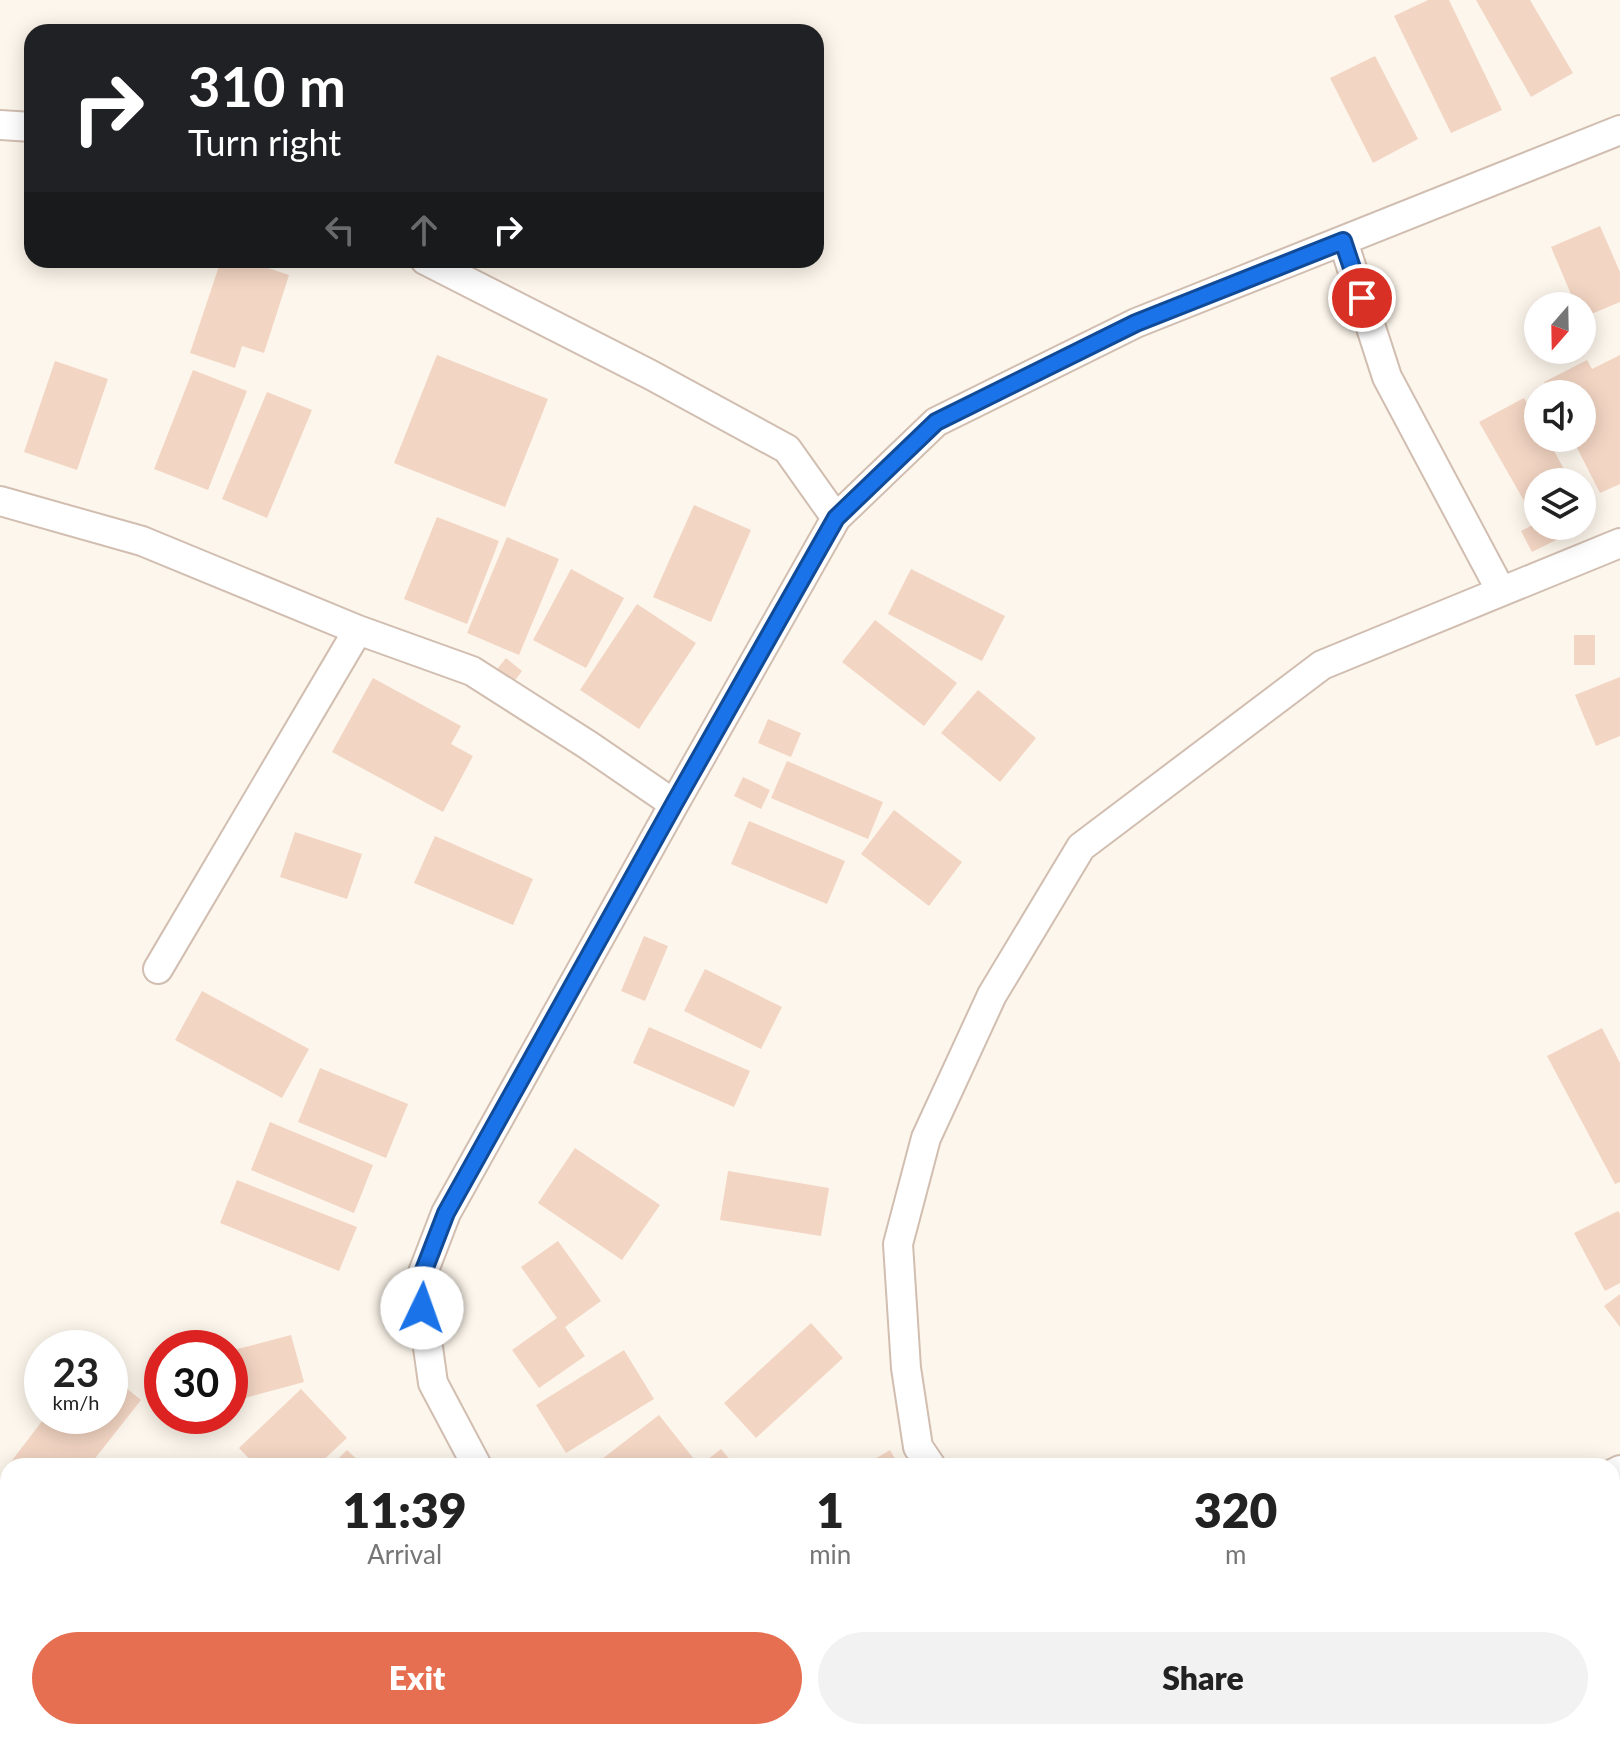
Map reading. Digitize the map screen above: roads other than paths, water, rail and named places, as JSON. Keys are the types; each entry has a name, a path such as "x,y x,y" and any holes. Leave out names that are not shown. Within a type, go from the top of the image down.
{"street":[{"path":"0,125 24,126"},
{"path":"473,1458 433,1383 419,1283 446,1213 836,518 936,422 1136,323 1620,130"},
{"path":"1343,241 1387,377 1501,591"},
{"path":"441,268 651,375 787,449 836,518"},
{"path":"0,501 142,541 358,630 472,671 674,804"},
{"path":"926,1458 918,1447 906,1368 898,1244 926,1138 939,1109 992,995 1081,847 1322,665 1620,543"},
{"path":"158,969 358,630"}]}
